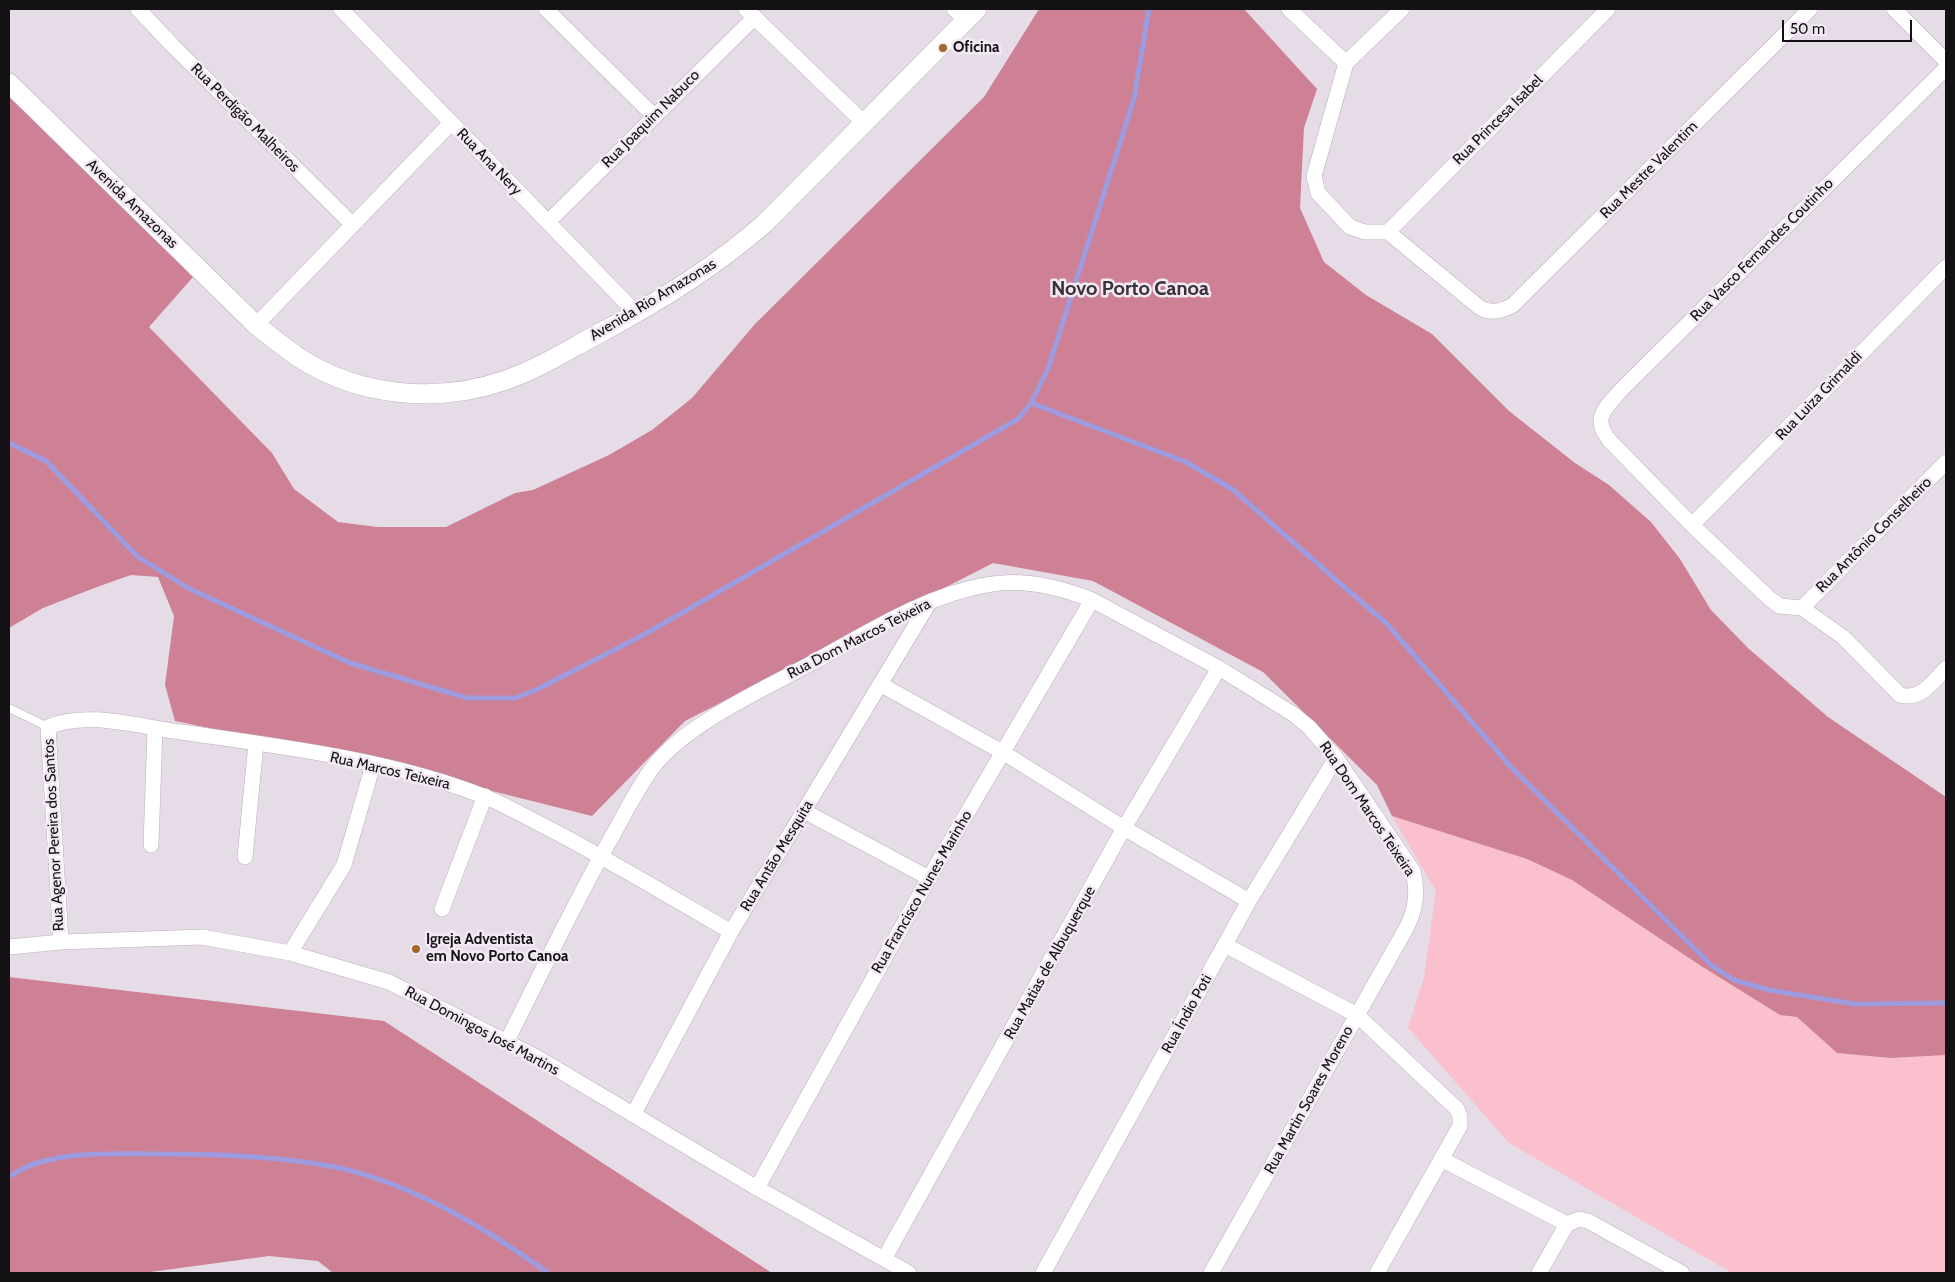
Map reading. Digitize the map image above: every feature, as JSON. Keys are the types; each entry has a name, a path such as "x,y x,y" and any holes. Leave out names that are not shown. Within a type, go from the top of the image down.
{"street":[{"name":"Rua Perdigão Malheiros","path":"138,9 353,225"},
{"name":"Rua Ana Nery","path":"341,9 637,314"},
{"path":"546,9 654,116"},
{"path":"1289,9 1346,63"},
{"path":"1388,232 1365,232 1350,227 1318,193 1314,185 1316,166 1346,63 1402,9"},
{"name":"Rua Princesa Isabel","path":"1388,232 1608,9"},
{"name":"Rua Mestre Valentim","path":"1388,232 1484,310 1498,312 1513,305 1810,9"},
{"path":"1894,9 1946,61"},
{"path":"751,13 863,122"},
{"name":"Rua Joaquim Nabuco","path":"548,222 654,116 751,13"},
{"name":"Avenida Rio Amazonas","path":"256,325 299,358 329,374 386,391 414,394 444,393 474,389 507,380 542,364 637,314 736,248 764,223 863,122 965,13"},
{"name":"Rua Vasco Fernandes Coutinho","path":"1692,526 1602,431 1600,418 1603,411 1621,390 1946,68"},
{"name":"Avenida Amazonas","path":"9,82 256,325"},
{"path":"256,325 451,123"},
{"name":"Rua Luiza Grimaldi","path":"1692,526 1946,267"},
{"name":"Rua Antônio Conselheiro","path":"1802,608 1946,462"},
{"path":"1692,526 1776,605 1802,608 1842,637 1895,691 1906,697 1918,694 1946,668"},
{"name":"Rua Dom Marcos Teixeira","path":"507,1041 601,856 652,768 666,752 696,728 760,691 930,602 987,585 1015,583 1047,586 1092,600 1219,668 1293,714 1309,727 1336,758 1412,871 1417,900 1407,927"},
{"name":"Rua Francisco Nunes Marinho","path":"757,1188 929,878 1092,600"},
{"name":"Rua Antão Mesquita","path":"634,1115 731,932 930,602"},
{"name":"Rua Matias de Albuquerque","path":"884,1259 1124,828 1219,668"},
{"path":"880,684 1004,753 1124,828 1249,901"},
{"name":"Rua Marcos Teixeira","path":"48,727 88,719 256,743 427,777 485,796 601,856 731,932"},
{"name":"Rua Agenor Pereira dos Santos","path":"48,727 61,942"},
{"path":"151,845 155,729"},
{"path":"245,857 256,743"},
{"name":"Rua Índio Poti","path":"1043,1273 1249,901 1336,758"},
{"path":"290,954 344,865 373,765"},
{"path":"442,909 485,796"},
{"path":"804,811 929,878"},
{"name":"Rua Martin Soares Moreno","path":"1211,1273 1407,927"},
{"name":"Rua Domingos José Martins","path":"9,947 61,942 202,937 290,954 388,982 507,1041 757,1188 909,1273"},
{"path":"1225,944 1357,1016 1451,1100 1460,1116 1460,1126 1377,1273"},
{"path":"1441,1159 1567,1224"},
{"path":"1539,1273 1567,1224 1579,1219 1588,1221 1682,1273"}],"lane":[{"path":"9,708 48,727"}],"shaded area":[{"path":"1039,9 1244,9 1317,89 1304,128 1300,208 1324,262 1366,295 1432,334 1509,411 1575,463 1609,485 1651,522 1680,559 1711,610 1748,648 1828,717 1946,797 1946,1055 1890,1058 1837,1053 1797,1017 1780,1015 1701,966 1572,880 1527,859 1392,816 1377,785 1263,672 1093,581 993,563 685,721 592,816 376,762 175,721 165,685 174,616 158,577 131,575 43,608 9,628 9,90 193,277 149,327 272,453 294,489 338,522 377,527 446,527 515,493 533,490 609,455 652,430 692,398 755,324 984,97"},
{"path":"1392,816 1527,859 1572,880 1701,966 1780,1015 1797,1017 1837,1053 1890,1058 1946,1055 1946,1273 1732,1273 1509,1143 1408,1028 1424,977 1436,891"},
{"path":"9,977 384,1021 772,1273 333,1273 318,1261 269,1256 143,1273 9,1273"}],"waterway":[{"path":"9,443 46,461 138,557 188,588 350,663 467,698 515,698 536,690 647,633 1018,419 1031,403 1048,369 1134,99 1149,9"},
{"path":"1031,403 1186,462 1232,489 1388,625 1510,766 1711,965 1734,980 1769,990 1855,1004 1946,1003"},
{"path":"9,1176 33,1164 52,1159 98,1154 227,1155 314,1163 364,1174 420,1196 474,1224 548,1273"}],"place":[{"name":"Oficina","path":"943,48"},
{"name":"Igreja Adventista em Novo Porto Canoa","path":"416,949"}],"district":[{"name":"Novo Porto Canoa","path":"1130,289"}]}
